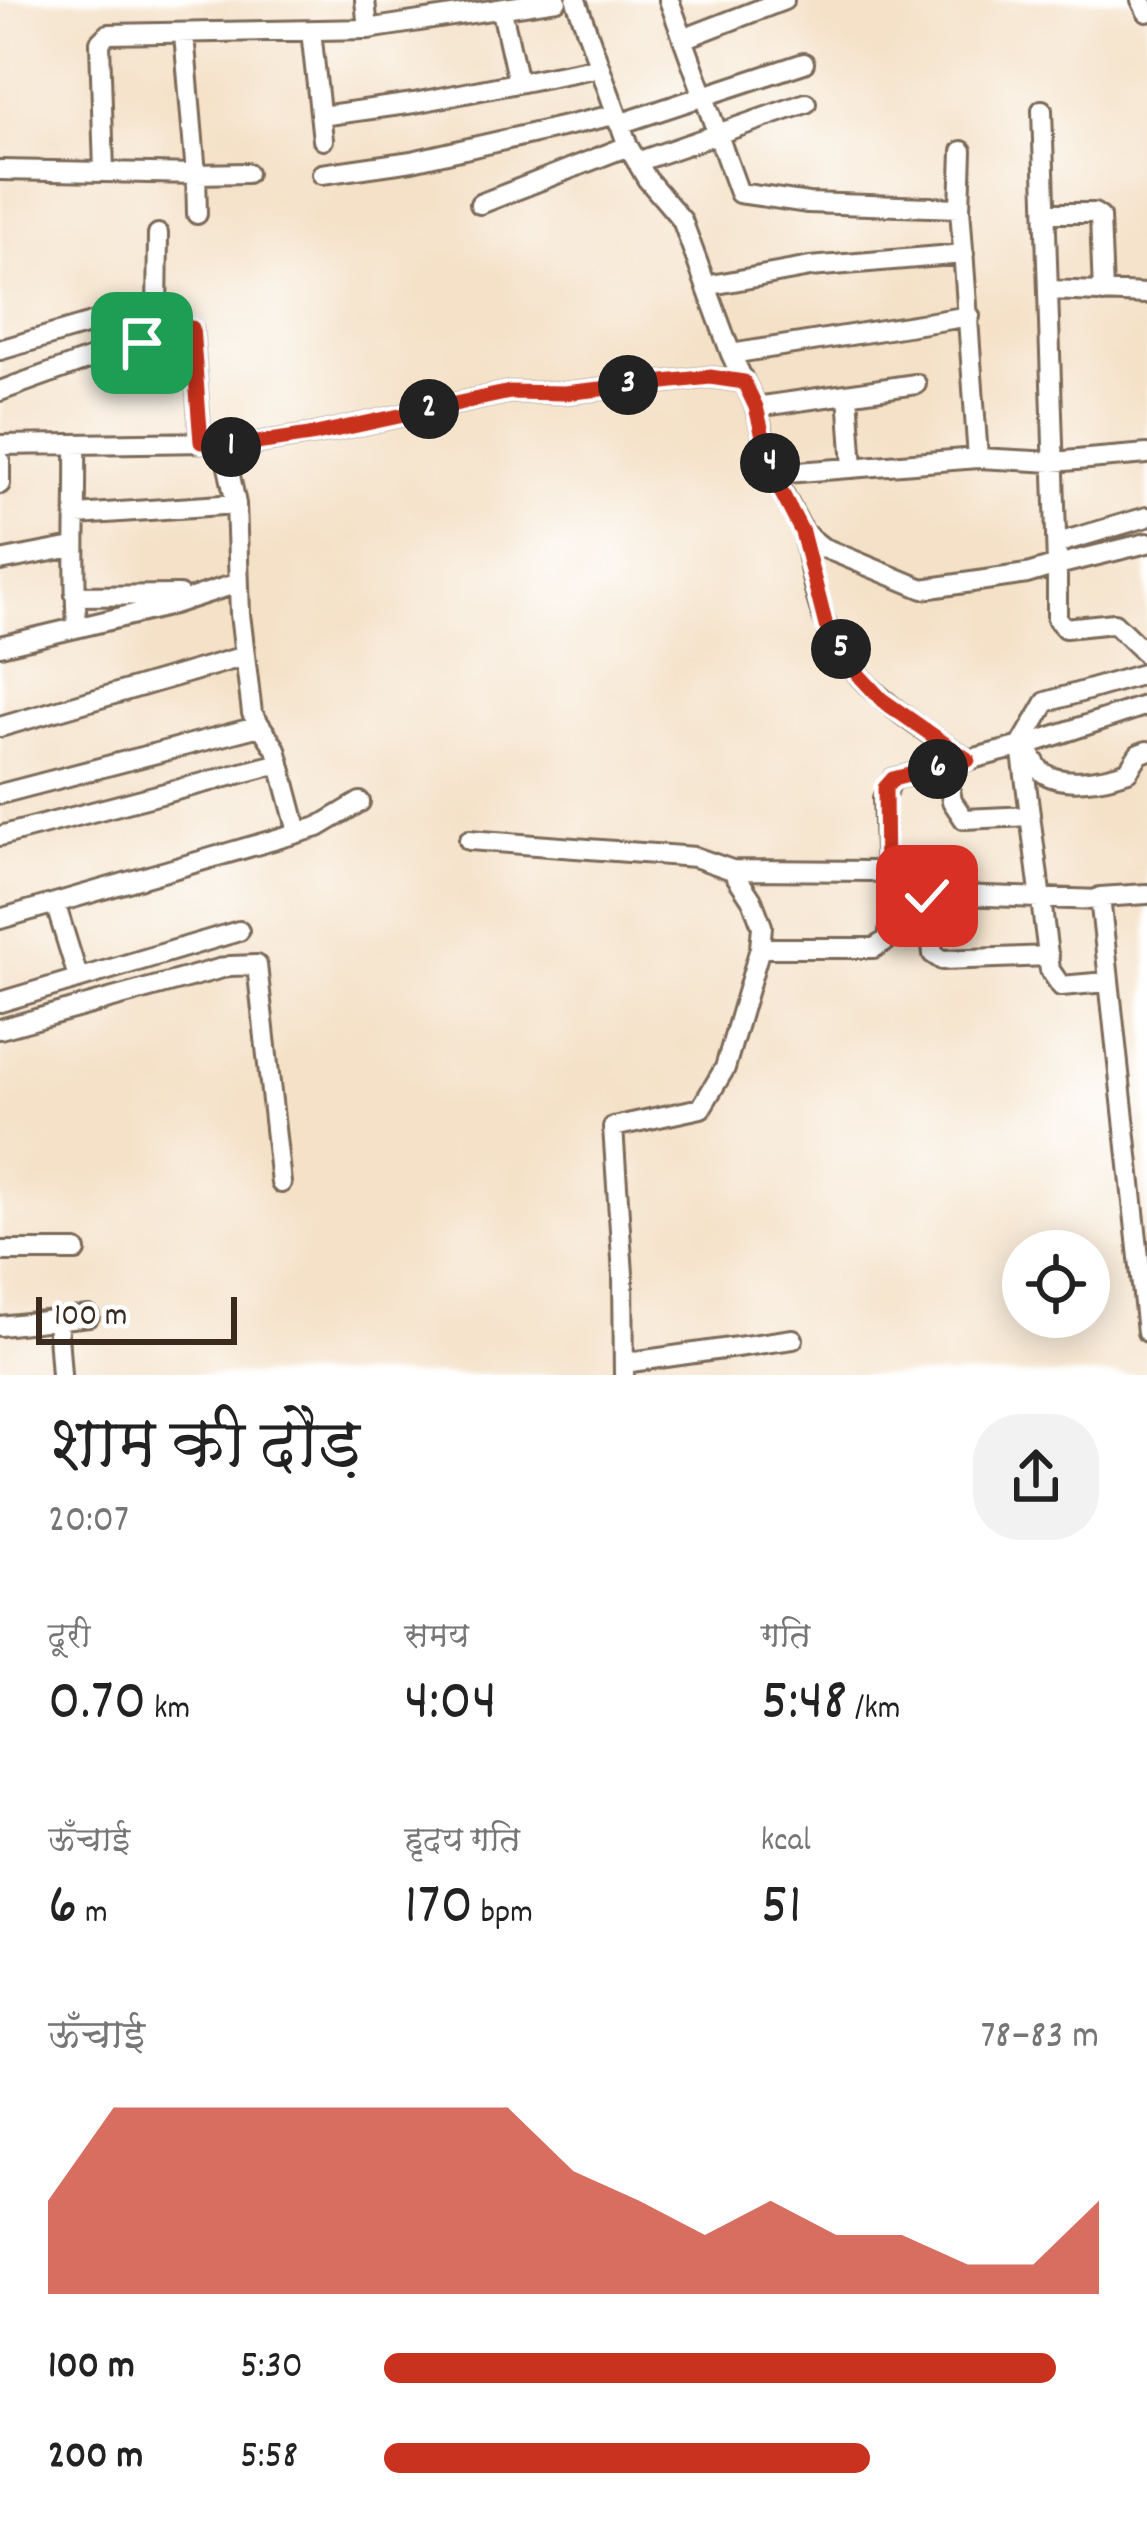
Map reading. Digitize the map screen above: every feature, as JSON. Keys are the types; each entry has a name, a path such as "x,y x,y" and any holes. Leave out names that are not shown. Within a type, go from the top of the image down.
{"street":[{"path":"365,0 368,28"},
{"path":"104,172 102,36 368,28 557,0"},
{"path":"576,0 632,154 682,220 731,354 756,407 772,474 802,532 826,626 854,670 882,700 968,760"},
{"path":"669,0 716,136 744,196 960,208"},
{"path":"682,39 784,0"},
{"path":"1141,0 1147,12"},
{"path":"502,11 518,82"},
{"path":"311,31 323,140"},
{"path":"184,34 197,214"},
{"path":"322,174 616,120 705,99 804,63"},
{"path":"321,116 414,104 599,67"},
{"path":"480,204 632,154 716,136 806,103"},
{"path":"1042,110 1058,625 1114,622 1147,655"},
{"path":"962,151 960,208 978,458"},
{"path":"0,170 247,173"},
{"path":"1046,213 1100,217 1103,293"},
{"path":"2,383 142,343 154,329 158,234"},
{"path":"706,286 810,267 964,254"},
{"path":"1051,290 1147,294"},
{"path":"731,354 970,316"},
{"path":"0,350 102,320"},
{"path":"154,329 192,328 201,442"},
{"path":"224,448 316,434 510,392 564,393 710,377 744,382"},
{"path":"756,407 916,384"},
{"path":"848,394 853,469"},
{"path":"0,445 201,442 224,448 236,504 238,583 252,713 280,763 298,832"},
{"path":"76,444 77,627"},
{"path":"772,474 978,458 1053,462 1147,454"},
{"path":"0,460 0,484"},
{"path":"77,515 236,504"},
{"path":"1058,543 1147,517"},
{"path":"802,532 822,547 923,589 1027,574 1147,543"},
{"path":"0,561 73,547"},
{"path":"0,646 238,583"},
{"path":"75,596 201,595"},
{"path":"0,727 245,656"},
{"path":"1107,982 1061,986 1050,970 1023,745 1046,702 1147,673"},
{"path":"886,876 885,788 893,779 1023,745 1147,705"},
{"path":"0,794 260,726"},
{"path":"1023,745 1041,771 1060,779 1128,771 1138,754 1147,751"},
{"path":"0,836 280,763"},
{"path":"946,767 952,801 964,819 1028,816"},
{"path":"0,919 318,826 360,802"},
{"path":"470,840 676,855 732,871 872,871 886,876 899,893 927,896 1100,900 1147,894"},
{"path":"732,871 761,926 760,948 724,1068 701,1108 613,1127 624,1369 793,1339"},
{"path":"760,948 874,948 887,940 899,893"},
{"path":"927,896 930,944 942,960 1049,956"},
{"path":"1100,900 1147,1332"},
{"path":"56,903 78,977"},
{"path":"0,1002 239,931"},
{"path":"0,1029 230,966 257,965 281,1183"},
{"path":"0,1251 76,1251"},
{"path":"0,1326 89,1316"},
{"path":"57,1321 61,1375"}],"route":[{"path":"142,343 154,329 192,328 201,442 224,448 316,434 510,392 564,393 710,377 744,382 756,407 772,474 802,532 826,626 854,670 882,700 968,760 893,779 885,788 886,876 899,893 927,896"}]}
